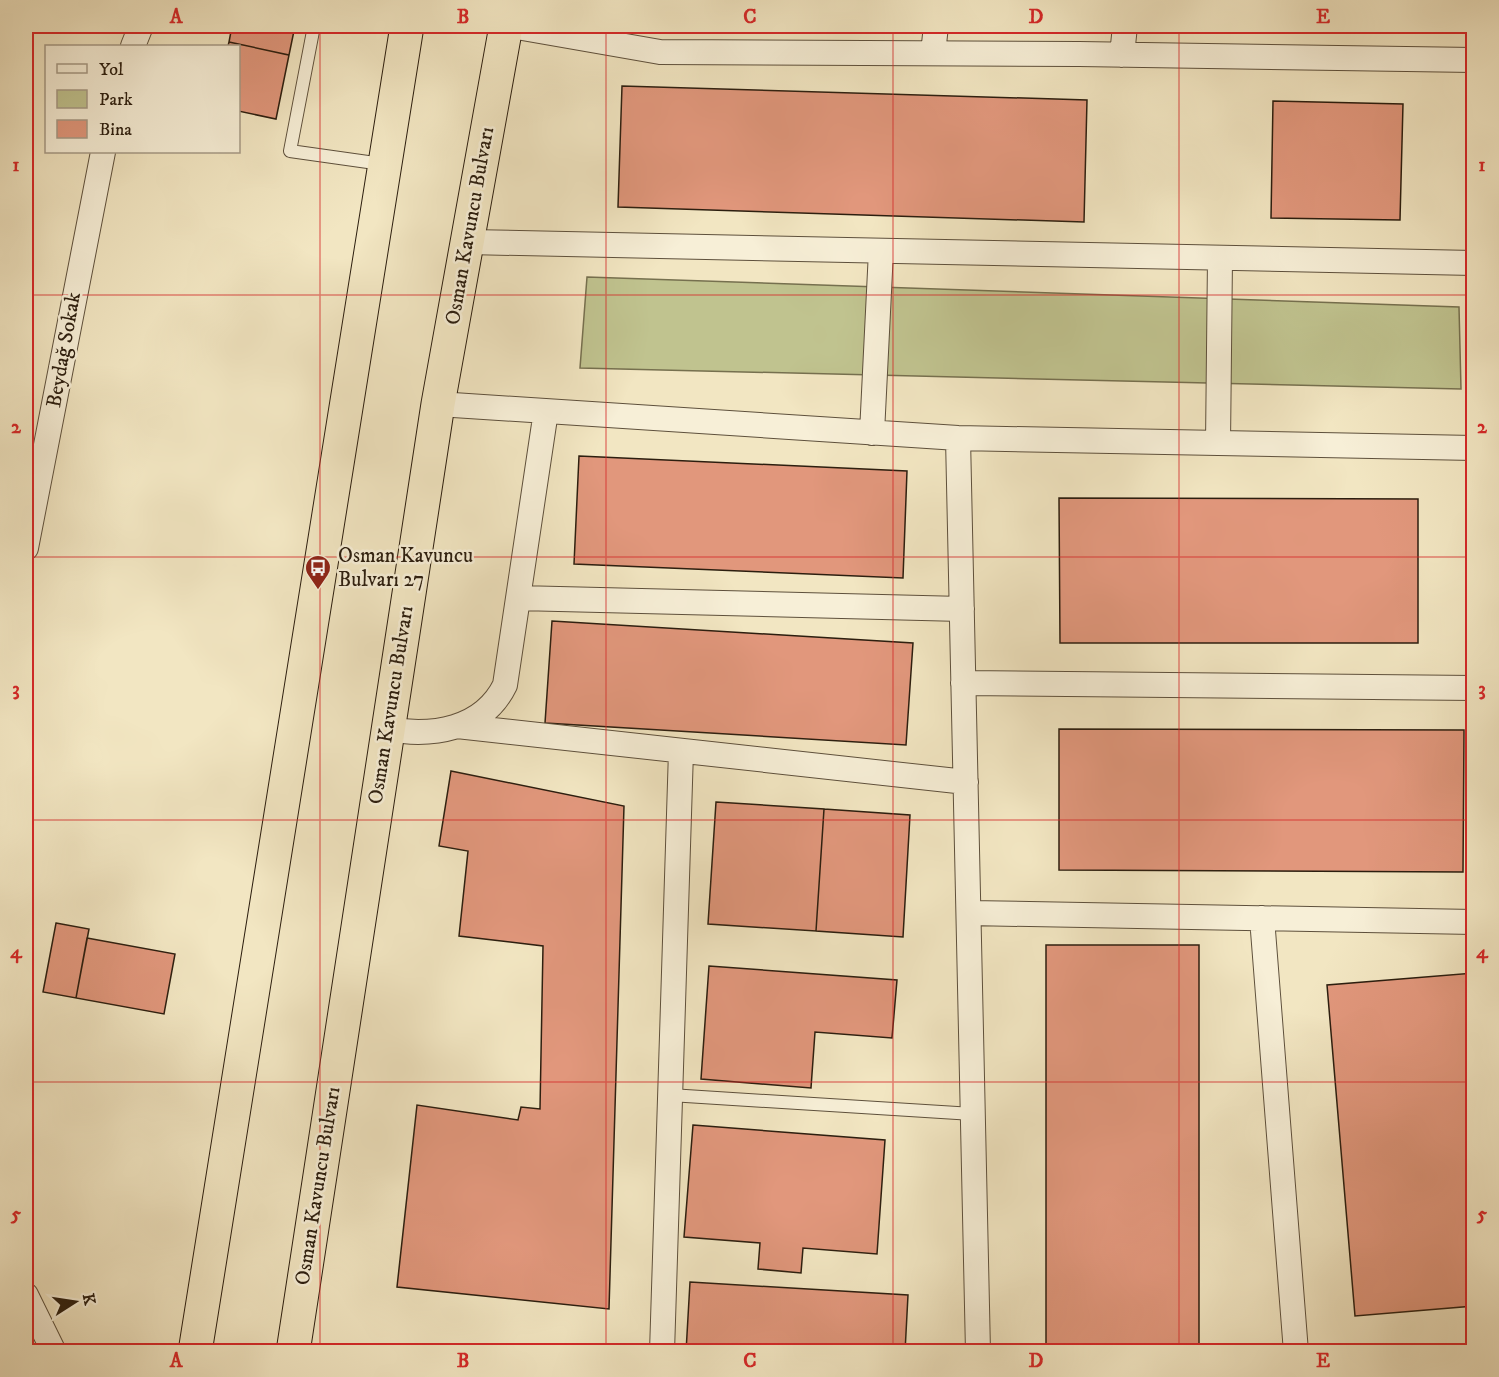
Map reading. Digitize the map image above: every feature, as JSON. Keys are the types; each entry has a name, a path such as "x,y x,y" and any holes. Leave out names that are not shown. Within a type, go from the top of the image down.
{"highway":[{"path":"195,1352 407,26"},
{"name":"Osman Kavuncu Bulvarı","path":"293,1352 438,404 506,26"}],"street":[{"path":"133,45 141,26"},
{"path":"511,26 660,52 1473,60"},
{"path":"933,53 936,26"},
{"path":"1122,55 1125,26"},
{"name":"Beydağ Sokak","path":"26,548 103,153"},
{"path":"468,242 1473,263"},
{"path":"872,433 880,251"},
{"path":"1218,443 1220,258"},
{"path":"438,404 958,438 1473,448"},
{"path":"387,729 423,733 457,726 488,711 506,685 546,411"},
{"path":"958,438 978,1352"},
{"path":"518,598 962,609"},
{"path":"963,683 1473,688"},
{"path":"457,726 966,782"},
{"path":"662,1352 681,751"},
{"path":"969,913 1473,922"},
{"path":"1262,918 1296,1352"},
{"path":"26,1295 54,1352"}],"lane":[{"path":"314,26 290,151 385,165"},
{"path":"670,1095 973,1114"}],"green space":[{"path":"587,277 1459,307 1461,389 580,368"}],"building":[{"path":"232,26 295,26 289,55 229,42"},
{"path":"229,42 289,55 276,119 240,111 240,45 228,45"},
{"path":"622,86 1087,100 1084,222 618,207"},
{"path":"1273,101 1403,104 1400,220 1271,218"},
{"path":"579,456 907,471 903,578 574,564"},
{"path":"1059,498 1418,499 1418,643 1060,643"},
{"path":"552,621 913,643 906,745 545,723"},
{"path":"1059,729 1464,730 1463,872 1059,870"},
{"path":"451,771 624,806 609,1309 397,1287 417,1105 518,1120 521,1107 540,1109 543,946 459,936 468,851 439,846"},
{"path":"716,802 824,809 816,931 708,924"},
{"path":"824,809 910,815 903,937 816,931"},
{"path":"56,923 89,929 76,998 43,992"},
{"path":"87,938 175,954 164,1014 76,998"},
{"path":"1046,945 1199,945 1199,1345 1046,1345"},
{"path":"709,966 897,980 892,1038 815,1032 811,1088 701,1079"},
{"path":"1474,973 1474,1306 1355,1316 1327,985"},
{"path":"693,1125 885,1140 877,1254 803,1248 801,1273 758,1269 760,1243 684,1237"},
{"path":"690,1282 908,1295 905,1352 686,1352"}],"place":[{"name":"Osman Kavuncu Bulvarı 27","path":"318,591"}]}
